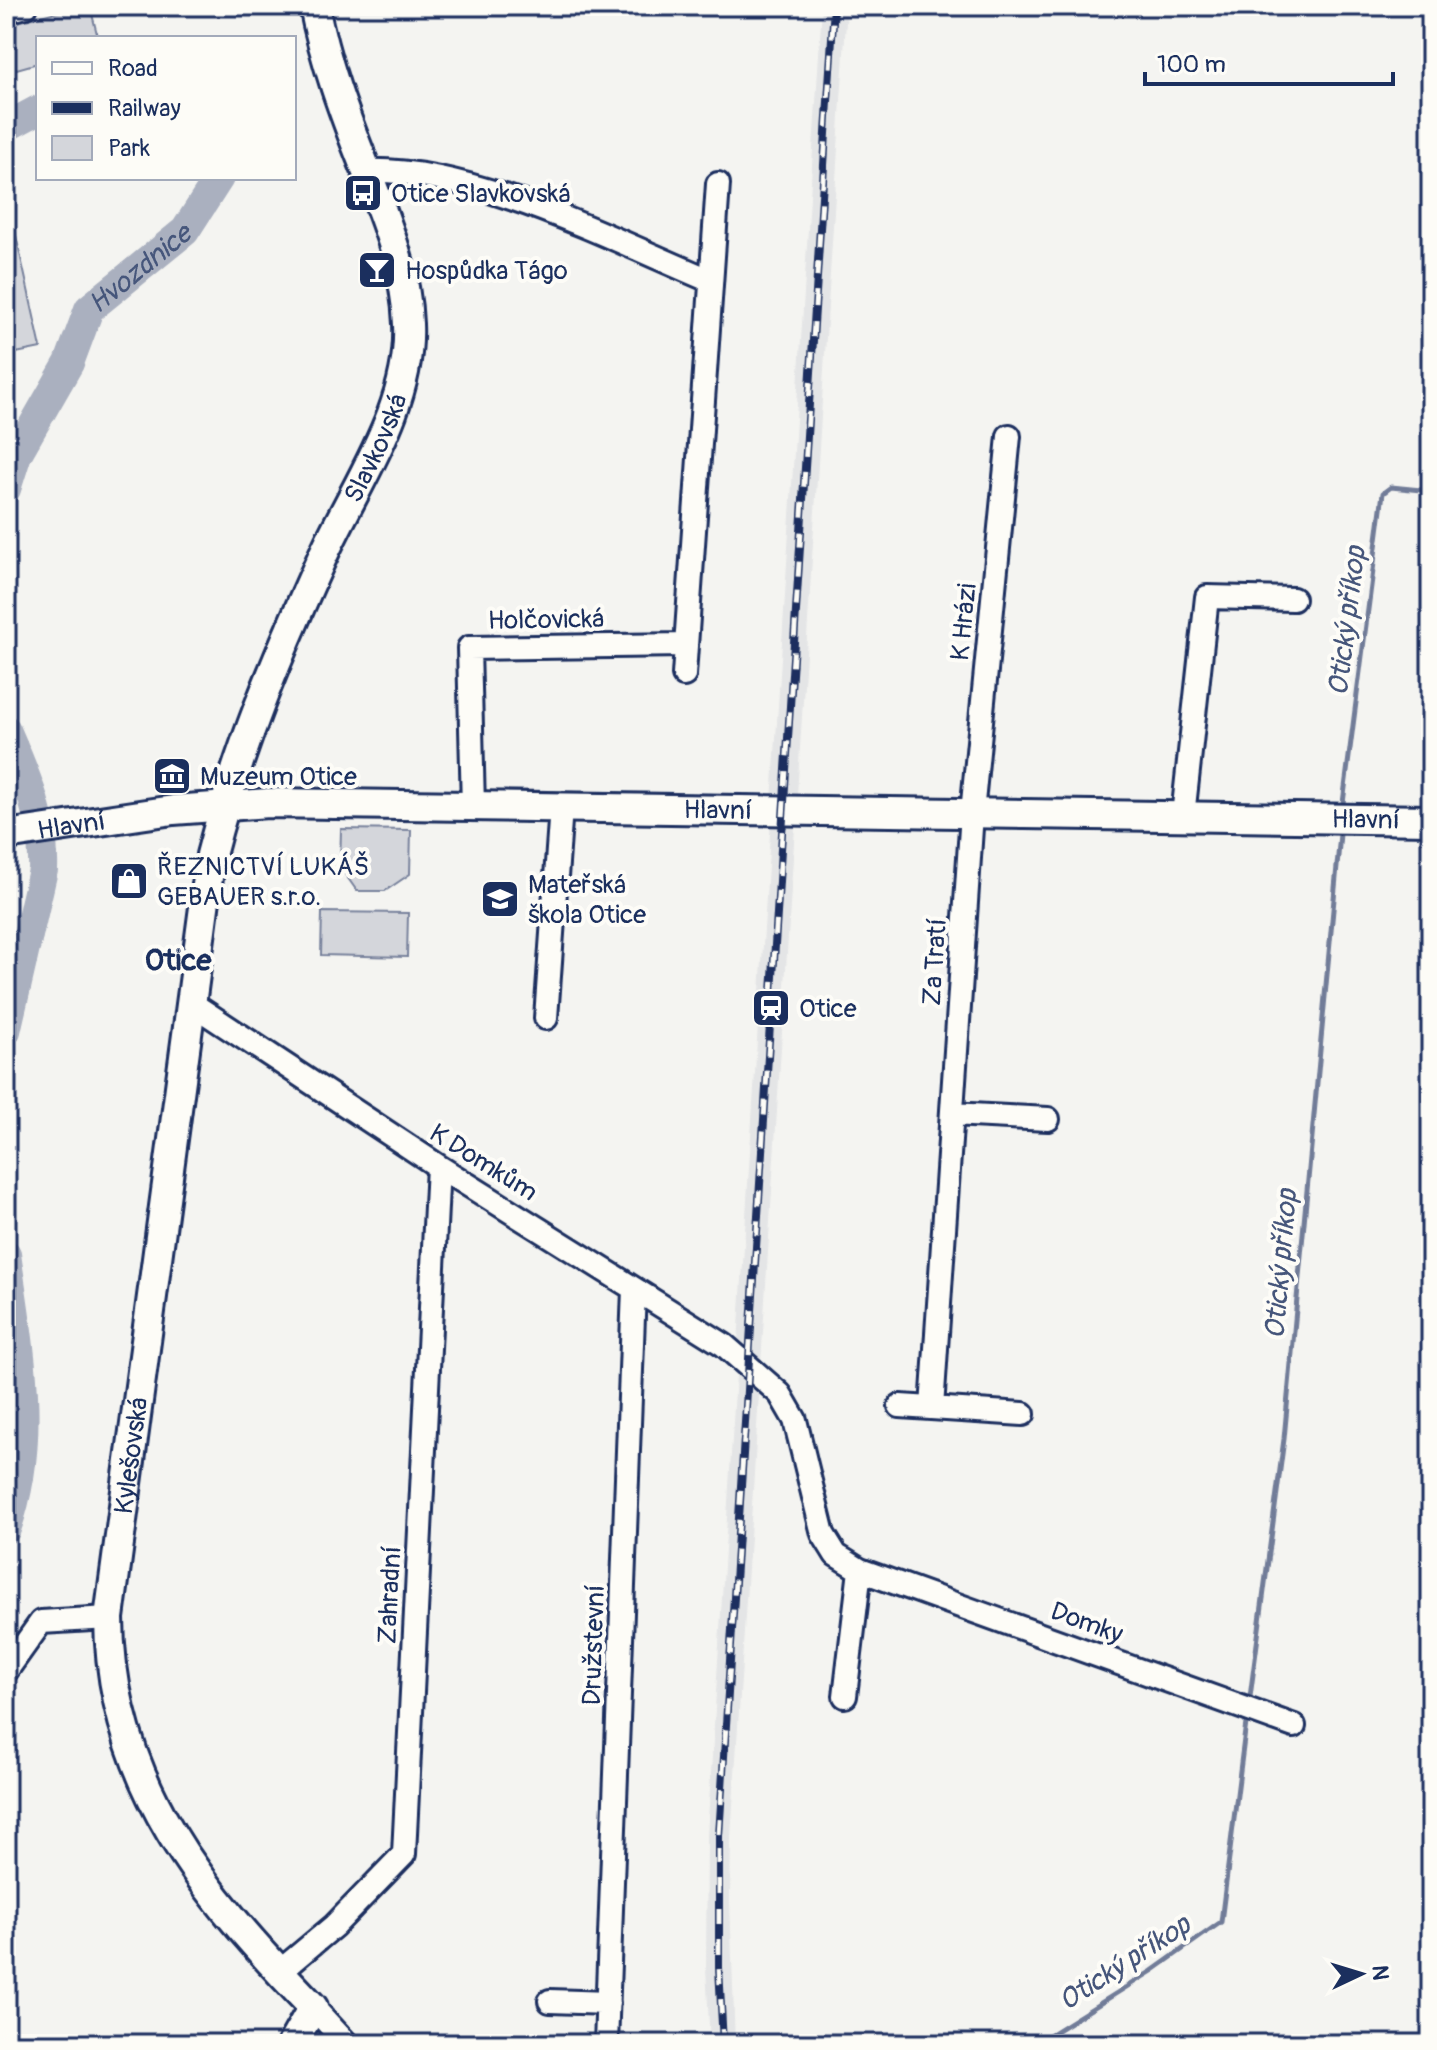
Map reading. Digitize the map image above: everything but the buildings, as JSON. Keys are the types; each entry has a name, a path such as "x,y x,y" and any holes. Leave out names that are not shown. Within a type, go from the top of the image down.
{"main road":[{"name":"Slavkovská","path":"224,804 268,681 322,557 389,419 402,382 409,325 404,277 331,78 314,6"},
{"name":"Hlavní","path":"6,835 224,804 325,802 473,807 1431,820"},
{"name":"Kylešovská","path":"224,804 211,855 109,1618 110,1664 116,1701 138,1772 154,1808 195,1871 279,1972 313,2007"},
{"path":"292,2044 313,2007"}],"street":[{"path":"6,11 26,6"},
{"path":"366,171 433,174 556,216 709,280"},
{"path":"684,675 718,184"},
{"name":"K Hrázi","path":"972,813 1009,436"},
{"path":"1183,816 1207,597 1293,599"},
{"name":"Holčovická","path":"473,807 469,648 686,645"},
{"path":"546,1018 561,807"},
{"name":"Za Tratí","path":"932,1408 972,813"},
{"name":"K Domkům","path":"191,1003 438,1166 724,1345 748,1367"},
{"path":"952,1114 1048,1119"},
{"name":"Zahradní","path":"279,1972 334,1926 404,1854 438,1166"},
{"name":"Družstevní","path":"606,2044 634,1289"},
{"name":"Domky","path":"748,1367 780,1394 795,1420 823,1534 836,1555 860,1570 1294,1726"},
{"path":"900,1406 1023,1414"},
{"path":"845,1696 860,1570"},
{"path":"6,1671 41,1622 109,1618"},
{"path":"550,2001 608,2003"},
{"path":"313,2007 347,2044"}],"shaded area":[{"path":"822,6 847,6 731,1837 735,2044 710,2044 706,1967 707,1836"}],"green space":[{"path":"79,6 90,6 98,36 36,36 36,64 6,72 6,25"},
{"path":"11,213 41,348 6,355 6,214"},
{"path":"341,829 411,830 410,874 385,891 357,891 340,867"},
{"path":"322,912 408,913 407,957 321,955"}],"waterway":[{"name":"Hvozdnice","path":"6,127 36,111"},
{"name":"Hvozdnice","path":"6,489 17,454 69,363 89,309 185,231 218,180"},
{"name":"Otický příkop","path":"1343,803 1383,493 1391,487 1431,491"},
{"name":"Hvozdnice","path":"6,730 27,781 43,851 43,870 6,1031"},
{"name":"Otický příkop","path":"1250,1697 1284,1439 1340,834"},
{"name":"Hvozdnice","path":"6,1254 23,1392 21,1461 16,1495 6,1529"},
{"name":"Otický příkop","path":"1035,2044 1152,1971 1221,1922 1247,1715"}],"railway":[{"path":"723,2044 719,1967 719,1836 834,6"}],"place":[{"name":"Otice Slavkovská","path":"363,193"},
{"name":"Hospůdka Tágo","path":"377,270"},
{"name":"Muzeum Otice","path":"172,776"},
{"name":"ŘEZNICTVÍ LUKÁŠ GEBAUER s.r.o.","path":"129,881"},
{"name":"Mateřská škola Otice","path":"500,899"},
{"name":"Otice","path":"771,1008"}],"district":[{"name":"Otice","path":"178,960"}]}
